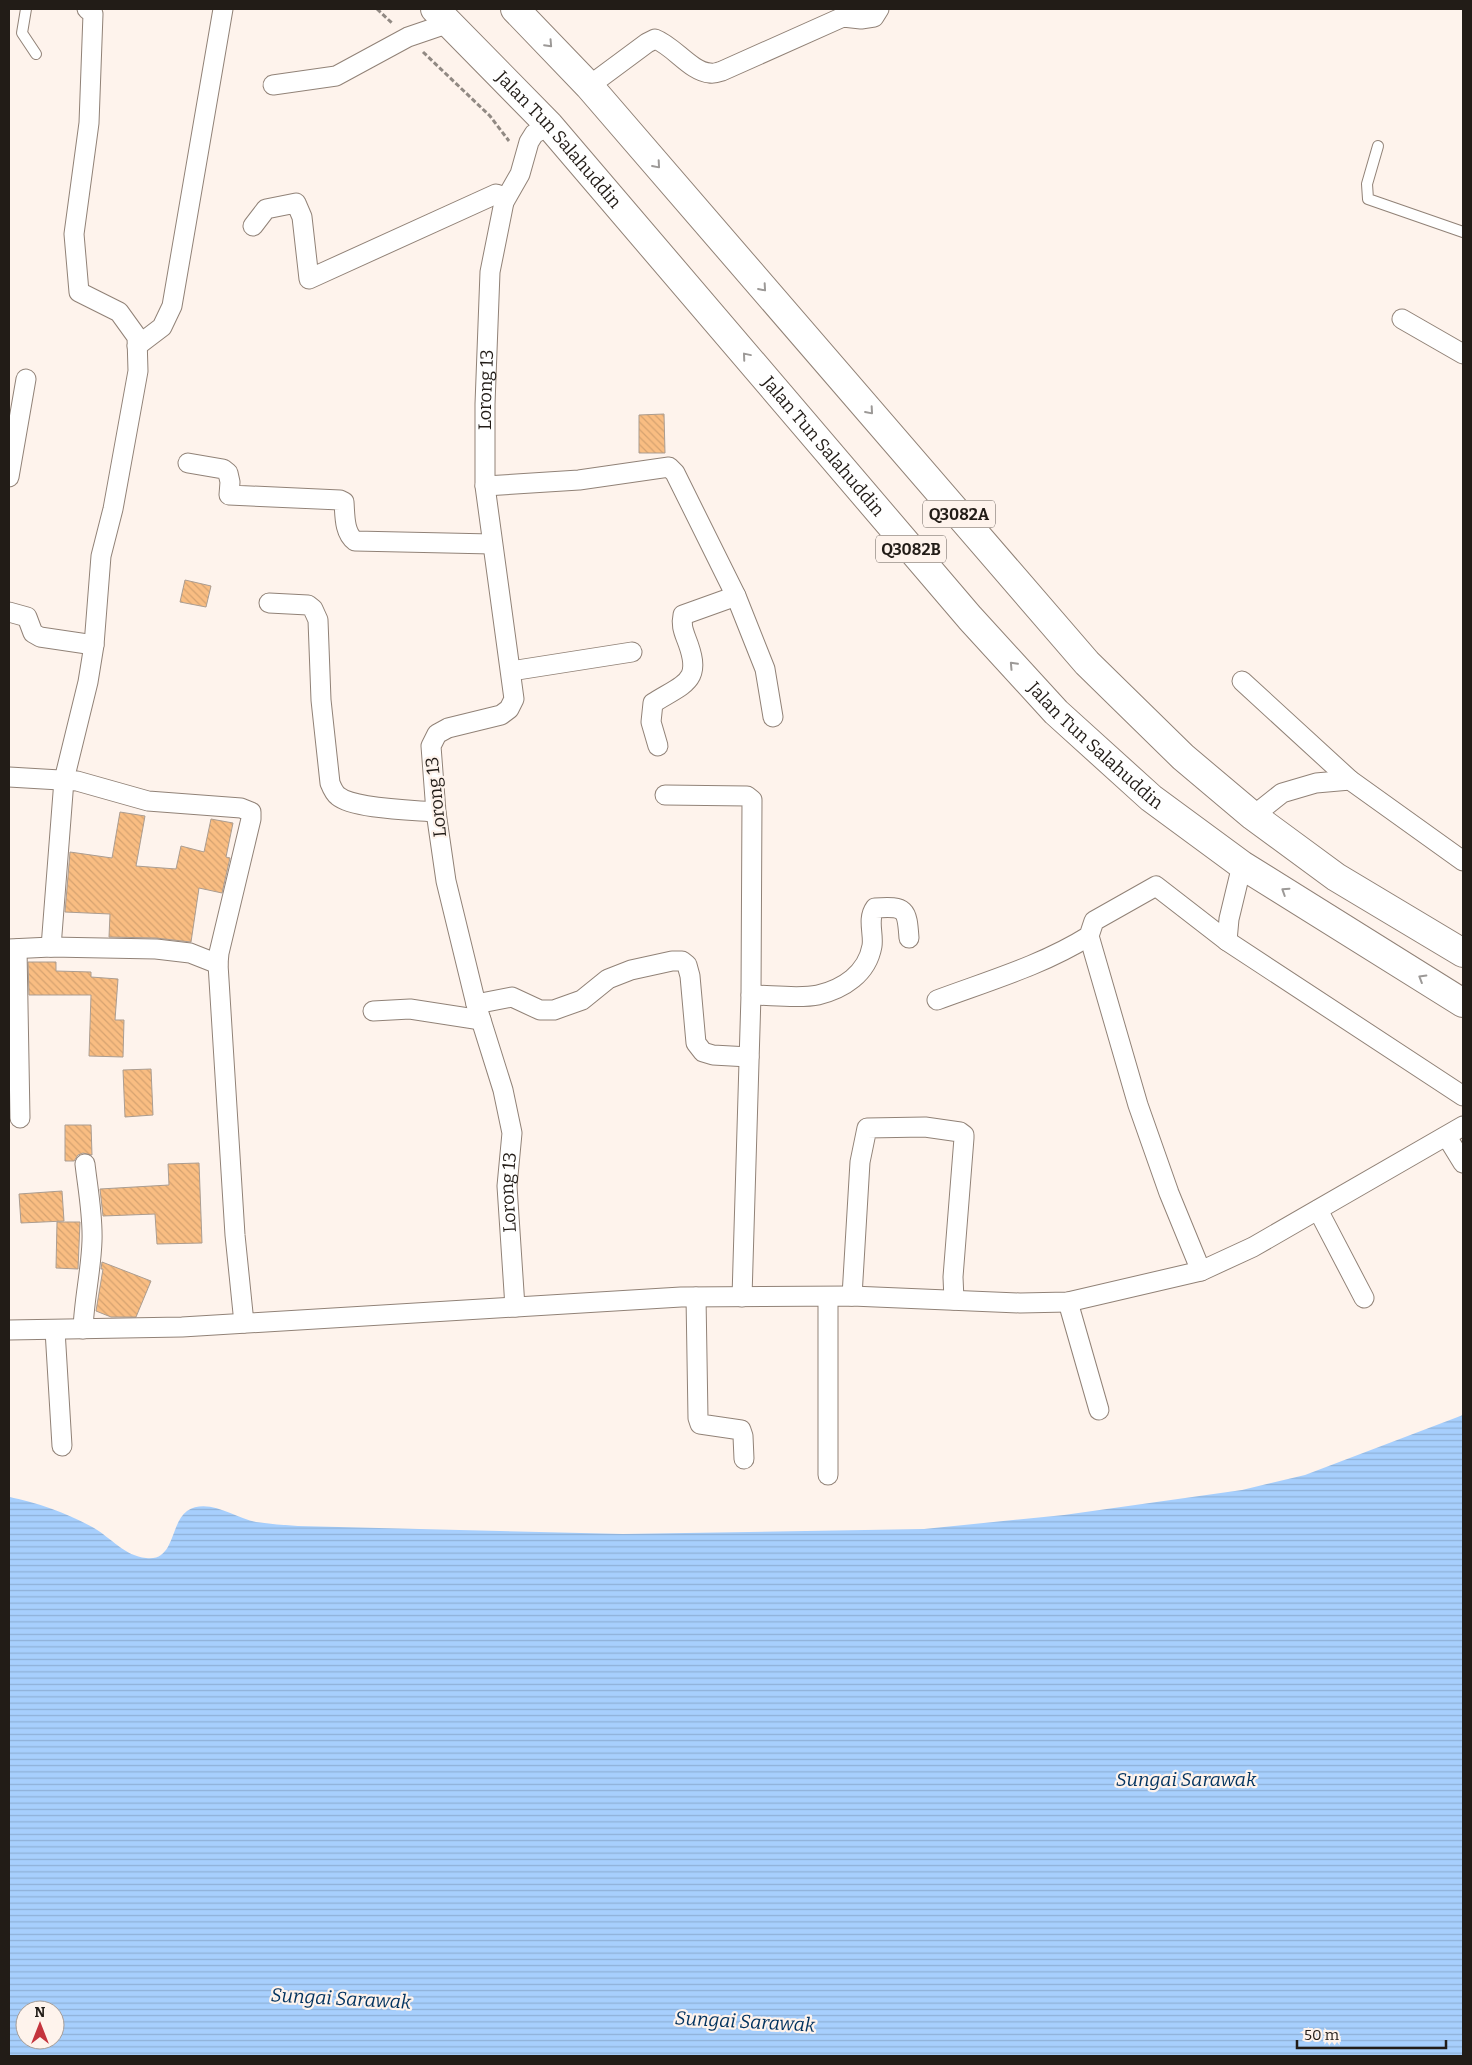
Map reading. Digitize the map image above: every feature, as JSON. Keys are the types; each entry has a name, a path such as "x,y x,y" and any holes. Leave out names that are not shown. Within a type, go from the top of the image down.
{"highway":[{"name":"Q3082A","path":"523,11 1087,662 1183,758 1253,816 1336,877 1463,953"},
{"name":"Jalan Tun Salahuddin","path":"442,16 549,125 970,618 1056,712 1151,798 1242,865 1463,1003"}],"street":[{"path":"51,947 64,780 88,682 94,645 102,556 113,509 138,372 137,338 119,312 79,292 74,234 88,123 93,14 88,9"},
{"path":"137,346 162,327 172,306 223,9"},
{"path":"589,86 655,40 664,42 695,67 710,74 722,71 842,17 861,19 874,17 879,9"},
{"path":"273,85 336,76 408,37 442,16"},
{"name":"Lorong 13","path":"516,1307 507,1186 512,1133 503,1090 478,1012 446,881 436,812 431,746 437,734 448,728 501,715 509,709 514,699 512,671 485,486 485,404 490,272 508,195 520,174 529,142 534,134 549,125"},
{"path":"253,226 266,209 296,203 302,217 309,279 496,194 508,195"},
{"path":"1402,319 1463,354"},
{"path":"9,477 26,379"},
{"path":"188,463 222,469 228,473 230,482 229,495 340,500 344,502 348,532 355,540 492,544"},
{"path":"485,486 580,480 669,467 675,473 736,596 765,669 772,717"},
{"path":"658,746 651,722 653,703 679,687 693,674 695,664 683,630 683,615 736,596"},
{"path":"269,603 308,605 313,609 318,620 321,700 330,783 336,795 346,802 361,805 436,812"},
{"path":"9,612 27,617 33,633 40,637 94,645"},
{"path":"512,671 632,652"},
{"path":"1242,681 1350,780 1463,861"},
{"path":"9,777 77,781 148,801 241,808 251,812 251,819 218,953 235,1235 244,1323"},
{"path":"1253,816 1282,793 1316,783 1350,780"},
{"path":"665,795 747,796 752,800 751,996 742,1297"},
{"path":"1227,941 1229,919 1242,865"},
{"path":"1202,1271 1169,1193 1138,1105 1114,1028 1102,974 1089,936 1094,921 1156,886 1227,941 1463,1096"},
{"path":"751,996 816,995 835,989 856,978 866,964 872,946 871,917 875,908 893,907 901,909 908,916 908,938"},
{"path":"937,1000 1005,975 1076,944 1089,936"},
{"path":"20,1118 13,949 51,947 156,949 190,953 218,964"},
{"path":"374,1011 410,1009 478,1012 512,997 540,1010 554,1010 582,1000 608,979 630,970 672,961 682,961 687,965 690,976 696,1043 703,1052 713,1055 749,1057"},
{"path":"9,1330 182,1327 696,1297 828,1298 852,1296 1020,1303 1068,1302 1202,1271 1253,1247 1447,1137 1463,1126"},
{"path":"852,1296 860,1162 867,1128 926,1127 964,1134 953,1277 954,1300"},
{"path":"1447,1137 1463,1163"},
{"path":"83,1329 92,1242 92,1222 85,1164"},
{"path":"1318,1210 1364,1298"},
{"path":"696,1297 698,1418 700,1424 706,1426 734,1427 741,1430 744,1459"},
{"path":"828,1298 828,1475"},
{"path":"1068,1302 1099,1410"},
{"path":"55,1330 62,1446"}],"lane":[{"path":"26,9 22,33 36,54"},
{"path":"1378,146 1367,184 1368,199 1463,232"}],"path":[{"path":"377,9 490,116 524,160"}],"water":[{"name":"Sungai Sarawak","path":"1463,1415 1463,2056 9,2056 9,1497 42,1505 63,1513 94,1528 131,1554 138,1557 155,1558 167,1548 178,1524 187,1511 195,1507 204,1506 213,1507 256,1522 298,1526 623,1534 924,1529 1064,1515 1242,1490 1305,1475"}],"building":[{"path":"664,414 665,453 639,453 639,415"},
{"path":"185,580 211,586 206,607 180,602"},
{"path":"120,812 145,816 136,866 176,869 181,846 204,852 211,819 233,823 226,857 230,858 222,893 199,888 191,942 156,938 109,937 110,914 65,912 70,852 112,858"},
{"path":"28,962 56,962 56,971 91,972 91,977 118,979 115,1020 124,1020 123,1057 89,1056 91,995 29,995"},
{"path":"151,1069 153,1115 125,1117 123,1070"},
{"path":"65,1125 91,1125 92,1155 83,1153 78,1155 74,1161 65,1161"},
{"path":"199,1163 202,1243 157,1244 155,1214 103,1216 100,1189 169,1185 168,1164"},
{"path":"62,1191 64,1221 21,1223 19,1194"},
{"path":"57,1222 80,1222 78,1269 56,1268"},
{"path":"102,1262 151,1281 136,1317 111,1317 96,1311 103,1269 101,1269"}]}
